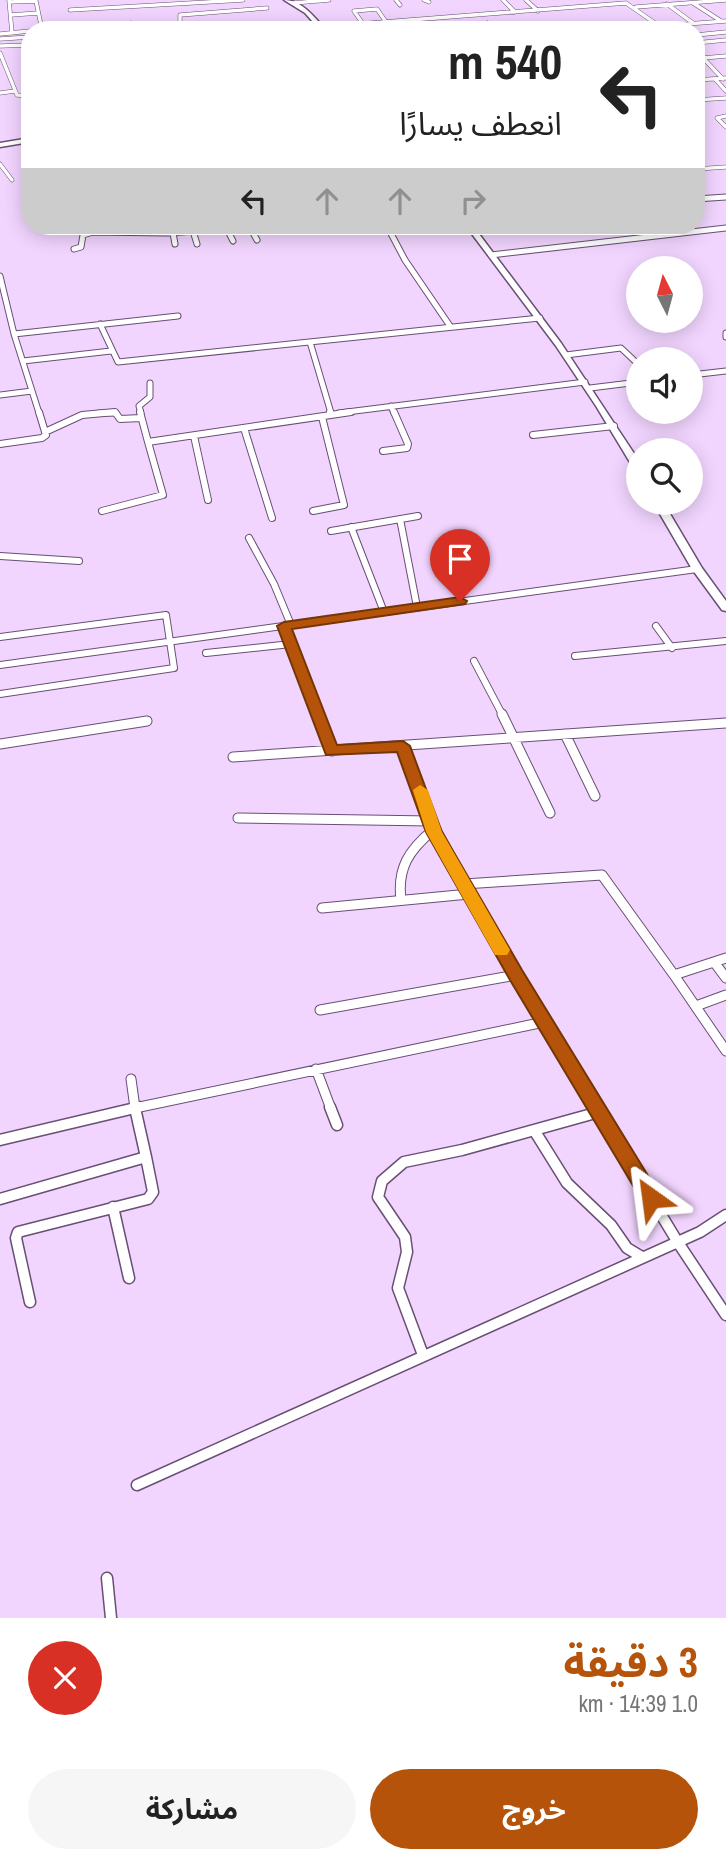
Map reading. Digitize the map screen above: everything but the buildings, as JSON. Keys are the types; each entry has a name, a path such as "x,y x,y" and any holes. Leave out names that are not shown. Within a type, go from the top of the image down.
{"main road":[{"path":"290,1 314,21"},
{"path":"476,235 540,318 626,447"},
{"path":"666,515 697,569 726,608"}],"street":[{"path":"69,10 243,0"},
{"path":"290,1 328,0"},
{"path":"396,0 400,5"},
{"path":"424,0 429,2"},
{"path":"503,0 515,12"},
{"path":"526,0 538,10"},
{"path":"9,1 12,33"},
{"path":"0,2 36,1 39,21"},
{"path":"402,21 624,4 636,7 702,1 726,3"},
{"path":"222,2 227,18"},
{"path":"693,2 724,21"},
{"path":"545,5 551,9"},
{"path":"667,5 690,21"},
{"path":"157,6 177,8 180,21"},
{"path":"636,7 654,21"},
{"path":"180,15 267,8"},
{"path":"361,21 354,11 377,9 385,21"},
{"path":"414,12 419,20"},
{"path":"11,15 38,13"},
{"path":"705,22 724,21"},
{"path":"0,36 21,32"},
{"path":"705,34 726,32"},
{"path":"0,36 21,37"},
{"path":"705,42 726,40"},
{"path":"0,46 21,45"},
{"path":"0,53 15,91 21,97"},
{"path":"705,58 726,56"},
{"path":"705,60 725,78"},
{"path":"714,69 726,69"},
{"path":"0,72 7,72"},
{"path":"705,80 725,78"},
{"path":"715,79 726,91"},
{"path":"0,83 11,82"},
{"path":"0,93 15,91"},
{"path":"705,99 726,98"},
{"path":"726,116 717,119 726,127"},
{"path":"0,145 21,142"},
{"path":"0,164 12,180"},
{"path":"705,168 726,167"},
{"path":"705,198 726,197"},
{"path":"705,230 726,228"},
{"path":"74,249 81,247 83,235"},
{"path":"173,235 175,244"},
{"path":"194,235 197,244"},
{"path":"230,235 233,241"},
{"path":"254,235 257,240"},
{"path":"392,235 405,260 450,326"},
{"path":"491,255 662,235"},
{"path":"0,444 46,436 14,334 1,280"},
{"path":"14,334 178,316"},
{"path":"100,324 118,362 540,318"},
{"path":"310,342 331,415"},
{"path":"566,355 621,348 626,353"},
{"path":"23,361 111,351"},
{"path":"703,374 726,371"},
{"path":"103,511 163,495 139,404 150,397 150,383"},
{"path":"148,442 391,406 626,383"},
{"path":"0,395 32,391"},
{"path":"383,451 407,448 408,444 391,406"},
{"path":"45,432 84,414 115,412 120,419 141,418"},
{"path":"313,511 344,505 322,417"},
{"path":"533,435 614,426"},
{"path":"244,428 272,518"},
{"path":"194,436 208,500"},
{"path":"331,531 418,516"},
{"path":"400,519 417,607"},
{"path":"351,527 384,612"},
{"path":"249,538 274,584 288,625 291,645 332,751"},
{"path":"0,556 79,561"},
{"path":"0,665 697,569"},
{"path":"0,637 163,614 168,616 173,670 0,694"},
{"path":"656,626 672,648"},
{"path":"575,656 726,641"},
{"path":"206,653 291,645"},
{"path":"474,661 515,738 550,813"},
{"path":"0,744 147,721"},
{"path":"233,757 726,723"},
{"path":"565,734 595,796"},
{"path":"403,746 432,825 469,894 677,1241 726,1315"},
{"path":"238,818 432,825"},
{"path":"401,900 399,880 403,862 432,825"},
{"path":"464,884 605,876 725,1048"},
{"path":"322,908 469,894"},
{"path":"674,975 726,958"},
{"path":"714,962 726,978"},
{"path":"320,1010 516,975"},
{"path":"696,1006 726,995"},
{"path":"0,1140 135,1108 544,1022"},
{"path":"316,1069 337,1125"},
{"path":"30,1302 16,1238 18,1232 152,1196 131,1079"},
{"path":"423,1355 398,1288 407,1252 405,1237 400,1225 378,1197 382,1181 404,1162 462,1150 599,1112"},
{"path":"534,1130 568,1183 611,1225 627,1248 642,1256"},
{"path":"0,1199 146,1157"},
{"path":"113,1208 129,1278"},
{"path":"137,1485 700,1231 726,1215"},
{"path":"107,1578 111,1618"}],"slow traffic":[{"path":"420,790 434,832 501,950"}],"route":[{"path":"460,601 284,626 332,751 403,746 434,832 516,975 651,1198"}]}
